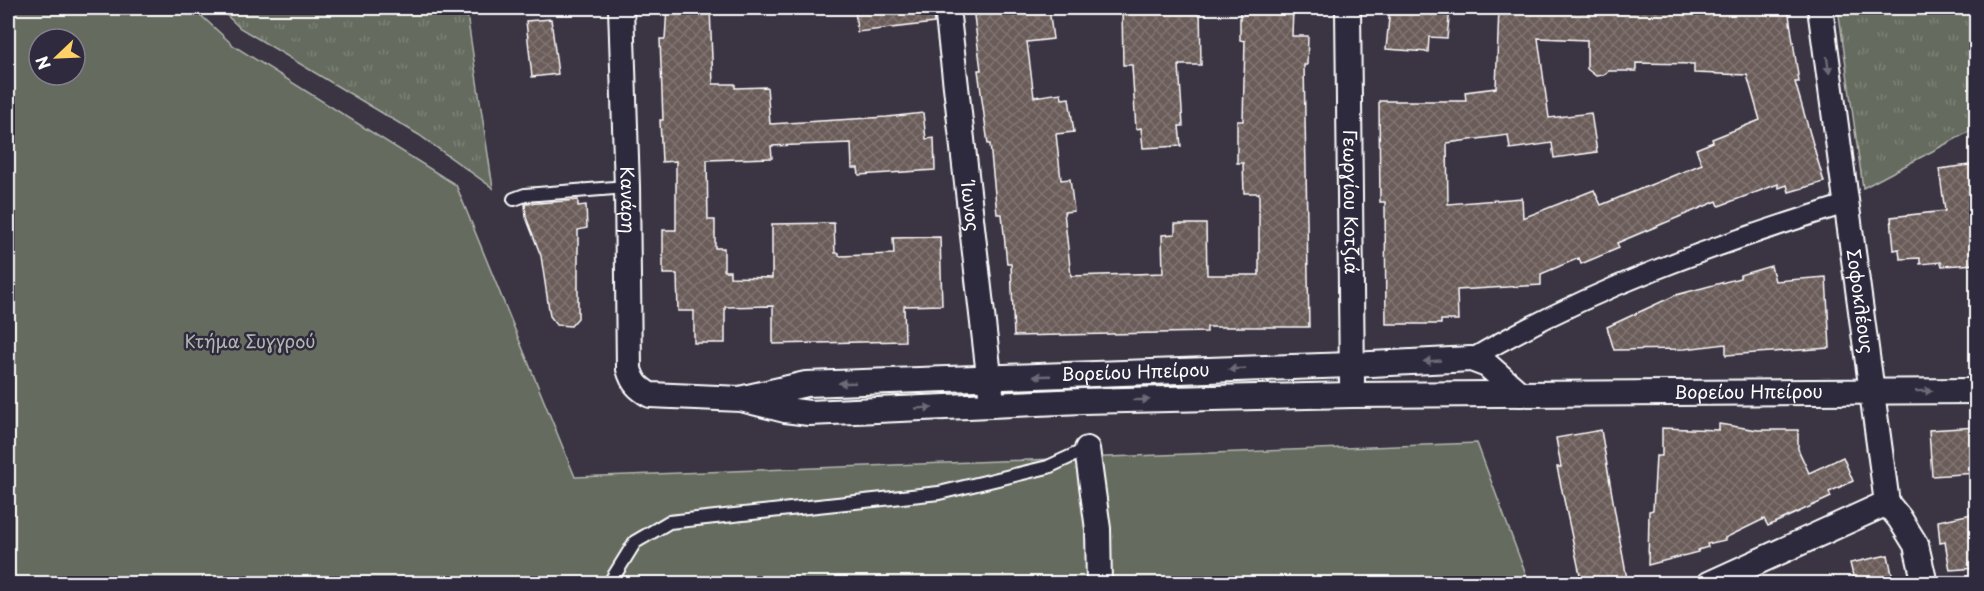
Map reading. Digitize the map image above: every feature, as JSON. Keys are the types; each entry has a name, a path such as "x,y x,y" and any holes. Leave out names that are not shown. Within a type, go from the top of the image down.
{"street":[{"name":"Κανάρη","path":"621,8 627,187 629,369 632,381 639,389"},
{"name":"Ίωνος","path":"946,8 993,405"},
{"name":"Γεωργίου Κοτζιά","path":"1348,8 1352,395"},
{"name":"Σοφοκλέους","path":"1820,8 1887,503 1916,545 1925,584"},
{"path":"1471,359 1520,330 1657,269 1778,225 1846,204"},
{"name":"Βορείου Ηπείρου","path":"741,399 806,384 1471,359"},
{"path":"1471,359 1487,365 1520,394"},
{"name":"Βορείου Ηπείρου","path":"639,389 650,395 663,397 741,399 785,410 809,413 993,405 1352,395 1977,391"},
{"path":"1087,449 1098,530 1099,584"},
{"path":"1709,584 1887,503"}],"lane":[{"path":"514,199 525,195 627,187"},
{"path":"609,584 635,542 669,522 939,493 1048,467 1087,449"}],"green space":[{"name":"Κτήμα Συγγρού","path":"8,8 193,8 234,46 456,185 575,477 1477,443 1529,583 8,583"},
{"path":"219,8 466,8 493,188 419,135 240,28"},
{"path":"1838,8 1976,8 1976,128 1863,188"}],"building":[{"path":"667,8 710,8 713,84 735,84 735,88 767,87 770,124 923,113 926,139 934,138 935,170 859,175 858,168 852,168 851,143 771,146 772,158 707,160 708,220 715,220 715,248 724,248 724,271 730,271 730,277 772,278 772,224 834,223 835,253 839,253 839,256 894,254 893,238 940,237 942,305 904,306 905,341 773,344 773,306 725,307 725,343 694,343 694,311 678,311 677,274 663,274 663,230 676,230 676,161 662,162 660,120 663,120 660,39 665,39"},
{"path":"855,8 933,8 934,23 857,32"},
{"path":"973,8 1049,8 1053,39 1027,42 1034,97 1061,93 1062,99 1069,98 1074,132 1056,134 1061,180 1070,179 1074,211 1064,212 1071,276 1163,273 1162,235 1175,234 1175,224 1206,224 1207,275 1259,275 1259,193 1244,193 1243,163 1237,163 1237,121 1243,121 1245,41 1240,40 1240,8 1293,8 1292,36 1308,36 1307,65 1304,65 1309,327 1207,327 1207,332 1014,336 1011,264 1007,264 1002,214 997,214 990,144 988,144 978,70 981,70"},
{"path":"1122,8 1200,8 1201,65 1179,65 1183,126 1179,126 1181,146 1143,148 1141,128 1136,129 1132,65 1123,65"},
{"path":"1390,8 1450,8 1447,38 1429,37 1428,52 1386,49"},
{"path":"1499,8 1788,8 1799,82 1795,82 1824,182 1789,192 1787,185 1779,188 1778,184 1719,206 1717,201 1617,243 1619,248 1581,264 1579,258 1541,274 1541,285 1457,290 1458,320 1441,320 1441,324 1386,324 1385,202 1380,202 1379,101 1466,101 1465,92 1496,88","holes":["1538,38 1587,40 1587,69 1596,76 1609,71 1636,71 1636,63 1694,64 1694,73 1747,75 1760,120 1712,139 1713,142 1696,149 1702,164 1601,205 1594,190 1523,218 1522,198 1448,204 1447,143 1508,135 1510,149 1552,143 1554,158 1597,152 1591,113 1549,118"]},
{"path":"551,19 558,74 532,77 526,21"},
{"path":"1977,164 1977,264 1942,266 1941,262 1920,264 1920,258 1900,259 1899,249 1894,250 1891,217 1945,211 1939,169"},
{"path":"578,200 578,206 586,205 587,228 578,230 578,318 571,326 557,325 550,316 541,256 526,217 525,204"},
{"path":"1771,266 1775,281 1826,277 1830,348 1726,355 1726,344 1684,349 1614,350 1607,327 1676,295 1740,278 1740,275"},
{"path":"1719,424 1758,430 1798,430 1798,449 1809,473 1843,457 1853,481 1829,492 1831,497 1768,526 1764,519 1725,540 1707,544 1708,547 1698,552 1648,565 1649,511 1653,510 1656,456 1662,456 1662,428 1719,430"},
{"path":"1977,427 1977,473 1932,476 1929,430"},
{"path":"1601,430 1628,584 1582,584 1557,467 1561,467 1556,438"},
{"path":"1977,513 1977,568 1950,570 1945,542 1940,543 1938,521"},
{"path":"1888,555 1894,584 1855,584 1850,563"}]}
